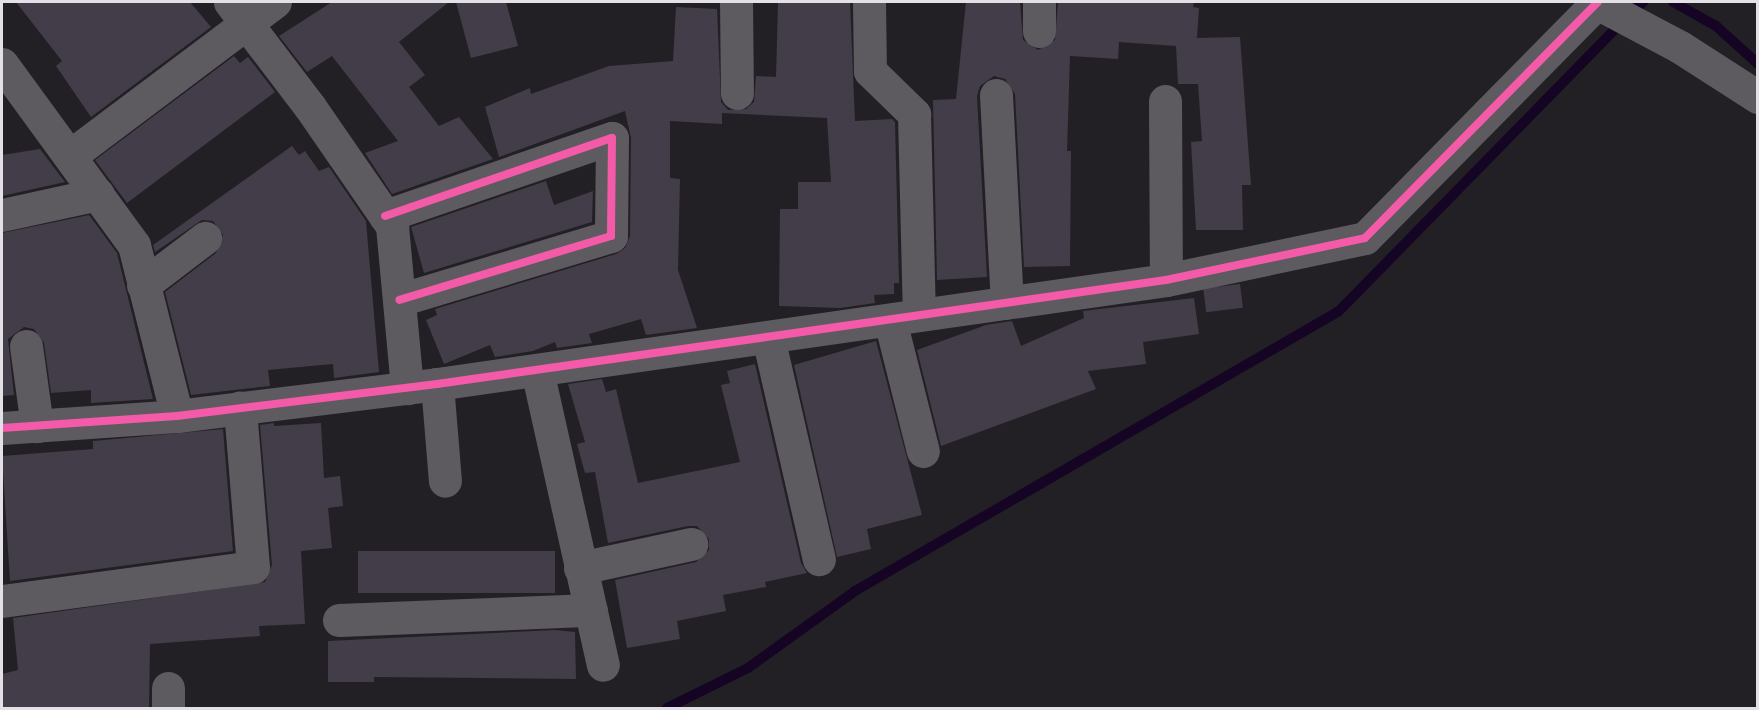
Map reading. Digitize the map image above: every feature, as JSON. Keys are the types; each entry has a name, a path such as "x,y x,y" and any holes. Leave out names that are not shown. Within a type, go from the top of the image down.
{"street":[{"path":"71,154 239,13 275,2"},
{"path":"736,2 737,93"},
{"path":"869,2 870,71 914,114 905,318 923,451"},
{"path":"2,428 177,416 537,370 1166,280 1365,238 1597,2 1680,47 1758,97"},
{"path":"239,13 392,226 399,300 446,481"},
{"path":"2,64 71,154 134,245 177,416"},
{"path":"996,95 1006,303"},
{"path":"1165,101 1166,280"},
{"path":"385,216 612,138 611,236 399,300"},
{"path":"2,215 98,194"},
{"path":"144,285 205,238"},
{"path":"768,337 819,559"},
{"path":"26,346 37,426"},
{"path":"537,370 603,664"},
{"path":"2,601 253,567 240,408"},
{"path":"580,567 691,544"},
{"path":"339,620 591,610"}],"building":[{"path":"16,2 190,2 211,27 91,117 56,66 62,61"},
{"path":"332,2 449,2 399,42 425,75 409,87 439,126 459,117 493,159 392,194 365,153 398,141 332,56 307,72 279,36"},
{"path":"456,2 506,2 518,46 471,58"},
{"path":"778,2 850,2 855,121 892,119 895,122 899,283 894,283 894,294 874,295 875,303 840,308 779,306 780,209 798,209 798,182 831,182 827,118 722,113 722,124 670,121 670,178 680,179 678,270 697,328 646,335 641,319 589,334 592,343 557,348 555,342 533,351 495,357 490,345 444,364 426,320 437,315 435,309 616,254 625,248 630,236 631,138 625,111 499,157 485,107 530,88 531,94 609,66 673,61 676,7 717,9 721,102 728,110 746,109 754,102 756,76 776,77"},
{"path":"966,2 1020,2 1023,40 1038,50 1055,40 1058,2 1194,2 1193,7 1199,8 1197,38 1240,37 1251,185 1242,185 1243,230 1196,230 1191,142 1202,141 1198,84 1178,84 1176,46 1119,42 1118,59 1070,56 1067,151 1071,151 1070,266 1024,267 1015,94 1005,79 994,76 980,86 977,96 987,277 937,280 933,100 956,99"},
{"path":"234,56 240,63 248,57 275,92 127,203 95,160"},
{"path":"292,146 299,155 305,151 319,171 329,167 366,221 379,372 334,378 333,364 268,370 270,386 191,395 165,292 216,253 223,235 213,221 202,220 155,252 153,245"},
{"path":"40,149 65,182 2,196 2,155"},
{"path":"546,181 554,205 593,191 592,222 424,273 411,227"},
{"path":"89,215 117,253 153,399 91,403 91,390 51,393 44,343 34,329 24,327 8,339 14,395 2,396 2,233"},
{"path":"1240,284 1243,308 1206,312 1203,289"},
{"path":"1194,298 1199,334 1143,342 1146,364 1088,371 1096,389 941,446 917,350 986,325 1012,321 1021,346 1084,318 1083,311"},
{"path":"876,341 922,515 867,529 871,549 837,557 794,365"},
{"path":"755,364 801,563 807,573 765,582 766,587 723,595 726,611 677,621 680,639 627,648 615,580 696,562 709,550 709,539 697,526 688,526 608,543 595,472 585,473 577,444 585,442 568,384 602,379 606,392 616,389 638,483 740,462 721,385 730,383 727,371"},
{"path":"274,423 274,426 321,423 324,478 340,476 343,506 328,508 332,548 301,551 305,624 259,626 260,636 150,644 149,708 2,708 2,674 18,670 13,618 265,582 272,565 260,425"},
{"path":"223,429 233,551 10,581 2,456 93,449 93,441"},
{"path":"358,551 555,551 555,593 358,593"},
{"path":"555,630 575,632 576,679 374,677 374,682 328,682 328,641"}],"waterway":[{"path":"1632,13 1643,2"},
{"path":"1673,2 1716,26 1758,64"},
{"path":"667,708 748,668 855,591 1339,311 1618,26"}],"cycle path":[{"path":"2,428 177,416 437,384 1166,280 1365,238 1598,2"},
{"path":"385,216 612,138 611,236 399,300"}]}
